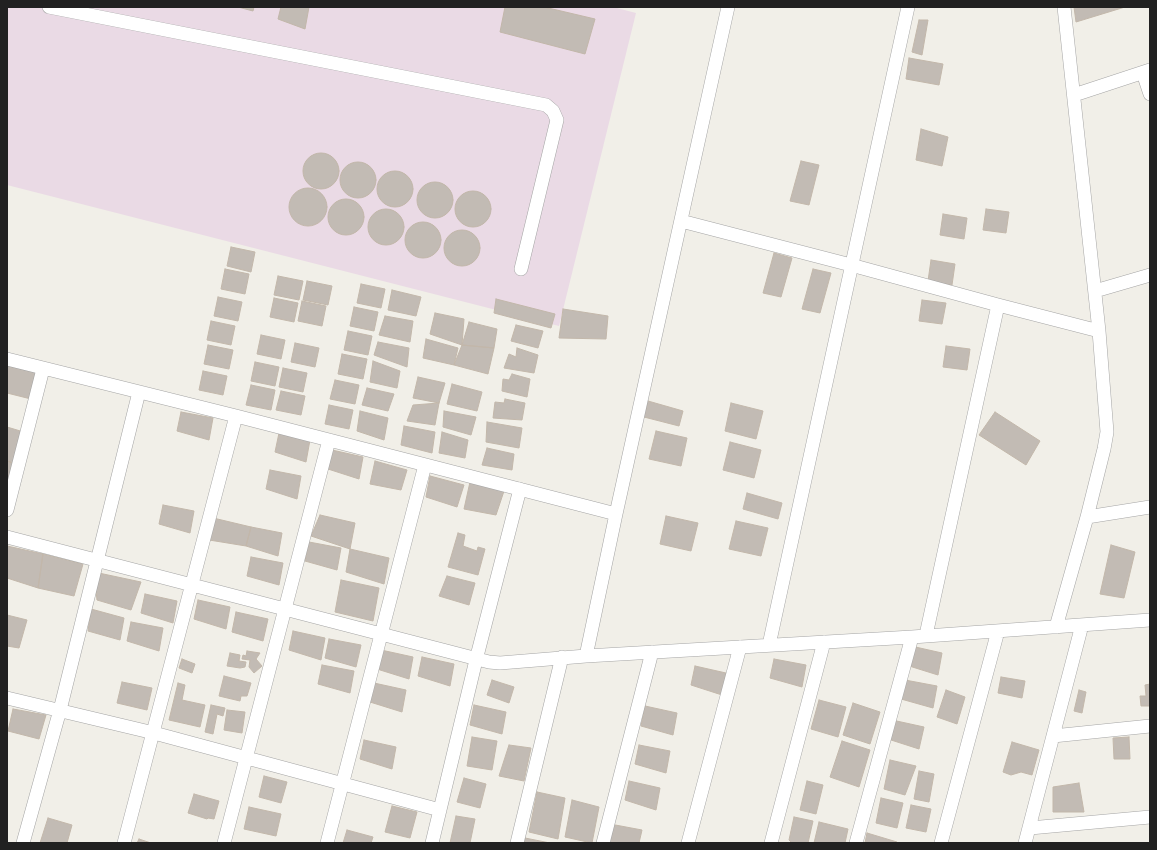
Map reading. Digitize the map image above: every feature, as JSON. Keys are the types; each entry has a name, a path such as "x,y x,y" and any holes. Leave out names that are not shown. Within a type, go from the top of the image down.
{"street":[{"path":"48,7 546,105 553,111 557,120 521,269"},
{"path":"586,656 728,7"},
{"path":"769,645 908,7"},
{"path":"1056,627 1087,517 1107,432 1095,291 1064,7"},
{"path":"1074,94 1146,71 1150,94"},
{"path":"681,221 1099,331"},
{"path":"1095,291 1150,275"},
{"path":"926,636 998,305"},
{"path":"7,359 236,416 616,514"},
{"path":"7,510 43,368"},
{"path":"23,843 60,710 139,392"},
{"path":"124,843 236,416"},
{"path":"224,843 329,440"},
{"path":"327,843 425,465"},
{"path":"432,843 476,660 520,489"},
{"path":"1087,517 1150,507"},
{"path":"7,537 476,660 500,663 562,657 912,637 1150,620"},
{"path":"1026,843 1082,625"},
{"path":"941,843 998,631"},
{"path":"856,843 912,637"},
{"path":"771,843 824,642"},
{"path":"688,843 740,647"},
{"path":"603,843 652,652"},
{"path":"517,843 562,657"},
{"path":"7,698 154,733 440,810"},
{"path":"1054,736 1150,726"},
{"path":"1030,828 1150,817"}],"shaded area":[{"path":"7,7 613,7 636,13 559,326 7,185"}],"building":[{"path":"238,7 254,7 253,11"},
{"path":"281,7 309,7 305,29 278,19"},
{"path":"505,7 544,7 595,19 585,54 500,32"},
{"path":"1074,7 1125,7 1076,22"},
{"path":"919,20 928,20 922,55 912,52"},
{"path":"909,58 943,64 939,85 906,79"},
{"path":"921,129 948,137 942,166 916,160"},
{"path":"325,153 334,158 338,164 338,178 334,184 325,189 317,189 308,184 304,178 303,167 308,158 314,154"},
{"path":"801,161 819,165 809,205 790,201"},
{"path":"362,162 371,167 375,173 375,187 371,193 362,198 354,198 345,193 341,187 340,176 345,167 351,163"},
{"path":"399,171 408,176 412,182 412,196 408,202 399,207 391,207 382,202 378,196 377,185 382,176 388,172"},
{"path":"439,182 448,187 452,193 452,207 448,213 439,218 431,218 422,213 418,207 417,196 422,187 428,183"},
{"path":"308,188 321,194 327,207 321,220 308,226 295,220 289,207 295,194"},
{"path":"477,191 486,196 490,202 490,216 486,222 477,227 469,227 460,222 456,216 455,205 460,196 466,192"},
{"path":"350,199 359,204 363,210 363,224 359,230 350,235 342,235 333,230 329,224 328,213 333,204 339,200"},
{"path":"390,209 399,214 403,220 403,234 399,240 390,245 382,245 373,240 369,234 368,223 373,214 379,210"},
{"path":"986,209 1009,212 1006,233 983,230"},
{"path":"943,214 967,218 964,239 940,235"},
{"path":"427,222 436,227 440,233 440,247 436,253 427,258 419,258 410,253 406,247 405,236 410,227 416,223"},
{"path":"466,230 475,235 479,241 479,255 475,261 466,266 458,266 449,261 445,255 444,244 449,235 455,231"},
{"path":"231,247 255,252 251,272 227,266"},
{"path":"774,253 792,258 781,297 763,293"},
{"path":"931,260 955,264 952,285 928,281"},
{"path":"225,269 249,274 245,294 221,289"},
{"path":"813,269 831,273 820,313 802,309"},
{"path":"278,276 303,281 299,300 274,295"},
{"path":"307,281 332,286 328,305 303,300"},
{"path":"361,284 385,289 381,308 357,303"},
{"path":"392,290 421,297 416,316 388,310"},
{"path":"218,297 242,302 238,321 214,316"},
{"path":"274,298 298,303 294,322 270,317"},
{"path":"496,299 555,314 551,328 494,313"},
{"path":"922,300 946,303 942,324 919,321"},
{"path":"302,301 326,306 322,326 298,321"},
{"path":"354,307 378,312 374,331 350,326"},
{"path":"563,309 608,316 606,339 559,338"},
{"path":"435,313 464,319 462,345 430,334"},
{"path":"385,316 413,321 410,342 379,335"},
{"path":"211,321 235,326 231,345 207,340"},
{"path":"469,322 497,329 494,348 462,345"},
{"path":"516,325 543,331 538,348 511,341"},
{"path":"348,331 372,336 368,355 344,350"},
{"path":"261,335 285,340 281,359 257,354"},
{"path":"426,339 458,348 454,365 423,358"},
{"path":"378,342 409,348 407,367 374,355"},
{"path":"295,343 319,348 315,367 291,362"},
{"path":"208,345 233,350 229,369 204,364"},
{"path":"462,345 494,348 488,374 454,365"},
{"path":"946,346 970,349 967,370 943,367"},
{"path":"517,348 538,355 534,373 504,368 509,354 516,357"},
{"path":"342,354 367,359 363,379 338,374"},
{"path":"7,359 43,369 35,400 7,393"},
{"path":"373,361 400,371 397,388 370,382"},
{"path":"255,362 279,367 275,386 251,381"},
{"path":"283,368 307,373 303,392 279,387"},
{"path":"203,371 227,376 223,395 199,390"},
{"path":"512,374 530,379 527,397 502,391 503,379 509,380"},
{"path":"418,377 445,383 439,403 413,398"},
{"path":"335,380 359,385 355,404 330,399"},
{"path":"452,384 482,392 477,411 447,404"},
{"path":"251,385 275,390 271,410 246,405"},
{"path":"367,388 394,394 388,411 362,405"},
{"path":"281,391 305,396 301,415 276,410"},
{"path":"505,399 525,403 522,420 493,418 495,402 504,403"},
{"path":"648,401 683,411 679,426 644,417"},
{"path":"439,403 435,425 407,421 413,405"},
{"path":"731,403 763,411 756,439 725,431"},
{"path":"329,405 353,410 349,429 325,424"},
{"path":"360,411 388,418 384,440 357,431"},
{"path":"444,411 476,417 471,435 443,427"},
{"path":"181,412 213,418 209,440 177,431"},
{"path":"995,412 1040,441 1026,465 979,435"},
{"path":"487,422 522,428 519,448 486,442"},
{"path":"404,426 435,432 432,453 401,445"},
{"path":"7,427 27,433 19,465 7,461"},
{"path":"656,431 687,438 681,466 649,459"},
{"path":"442,432 468,440 465,458 439,453"},
{"path":"279,433 310,440 306,462 275,452"},
{"path":"730,442 761,450 754,478 723,470"},
{"path":"487,448 514,454 512,470 482,465"},
{"path":"332,450 363,457 359,479 328,469"},
{"path":"7,461 19,465 7,488"},
{"path":"375,461 407,470 401,490 370,484"},
{"path":"270,470 301,476 297,499 266,489"},
{"path":"430,476 464,485 457,507 426,497"},
{"path":"470,482 504,491 496,515 464,509"},
{"path":"747,493 782,503 778,519 743,509"},
{"path":"163,505 194,511 190,533 159,524"},
{"path":"320,515 355,523 350,549 311,536"},
{"path":"666,516 698,523 691,551 660,544"},
{"path":"209,517 251,527 246,546 203,539"},
{"path":"736,521 768,528 761,556 729,549"},
{"path":"251,527 282,533 278,556 246,546"},
{"path":"458,533 465,535 463,546 477,551 478,547 485,549 478,575 448,567"},
{"path":"309,542 341,548 337,570 305,561"},
{"path":"1111,545 1135,552 1124,598 1100,594"},
{"path":"7,546 43,554 38,588 7,578"},
{"path":"350,549 389,558 384,584 346,572"},
{"path":"43,554 83,564 74,596 38,588"},
{"path":"251,557 283,563 279,585 247,576"},
{"path":"94,572 141,582 131,610 97,600"},
{"path":"447,576 475,583 469,605 439,596"},
{"path":"341,580 379,588 373,621 335,612"},
{"path":"145,594 177,601 173,623 141,613"},
{"path":"198,600 230,607 226,629 194,619"},
{"path":"91,609 124,618 120,640 88,631"},
{"path":"236,612 268,619 263,641 232,632"},
{"path":"7,615 27,620 19,648 7,646"},
{"path":"131,622 163,628 159,651 127,641"},
{"path":"293,631 325,638 321,660 289,650"},
{"path":"329,639 361,645 356,667 325,658"},
{"path":"911,646 942,653 938,675 906,665"},
{"path":"381,650 413,657 409,679 377,669"},
{"path":"247,651 260,653 256,659 262,666 254,673 249,667 250,660 242,659 243,655 246,656"},
{"path":"230,653 240,655 239,661 246,662 245,667 240,668 227,666"},
{"path":"422,657 454,664 450,686 418,676"},
{"path":"182,659 195,664 192,673 179,668"},
{"path":"774,659 806,665 802,687 770,678"},
{"path":"322,665 354,671 350,693 318,684"},
{"path":"695,666 726,673 722,695 691,685"},
{"path":"224,676 251,683 247,696 241,696 240,701 219,696"},
{"path":"1001,677 1025,681 1022,698 998,693"},
{"path":"492,680 514,687 509,703 487,695"},
{"path":"905,680 937,686 933,708 901,699"},
{"path":"122,682 152,688 147,710 117,703"},
{"path":"178,683 185,685 182,700 205,705 200,727 169,720"},
{"path":"374,683 406,690 402,712 370,702"},
{"path":"1150,684 1150,706 1141,706 1140,696 1146,696 1145,685"},
{"path":"946,690 965,697 957,724 937,717"},
{"path":"1079,690 1086,692 1082,713 1074,711"},
{"path":"819,700 846,707 838,737 811,729"},
{"path":"853,703 880,712 870,744 843,735"},
{"path":"211,705 225,708 223,716 217,714 213,734 205,732"},
{"path":"474,705 506,712 502,734 470,725"},
{"path":"645,706 677,713 673,735 641,726"},
{"path":"13,709 46,715 39,739 8,731"},
{"path":"227,710 245,712 242,733 224,730"},
{"path":"892,720 924,727 919,749 888,739"},
{"path":"472,737 497,741 492,770 467,766"},
{"path":"1129,737 1130,759 1114,759 1113,738"},
{"path":"364,740 396,747 392,769 360,759"},
{"path":"842,741 870,750 859,787 830,777"},
{"path":"1012,742 1039,750 1032,775 1021,772 1011,775 1003,772"},
{"path":"509,745 531,748 524,781 499,776"},
{"path":"639,745 670,751 666,773 635,764"},
{"path":"890,760 916,766 905,795 884,789"},
{"path":"919,771 934,774 929,802 914,799"},
{"path":"264,776 287,782 281,803 259,797"},
{"path":"464,778 486,784 480,808 457,802"},
{"path":"629,781 660,788 656,810 625,800"},
{"path":"807,781 823,785 816,814 800,810"},
{"path":"1079,783 1084,812 1053,812 1053,787"},
{"path":"537,792 565,798 558,839 529,832"},
{"path":"194,794 219,801 214,819 207,819 188,813"},
{"path":"881,798 903,803 897,828 876,823"},
{"path":"572,800 599,807 592,843 565,837"},
{"path":"911,805 931,809 926,832 906,828"},
{"path":"392,806 417,812 410,838 385,832"},
{"path":"249,807 281,814 276,836 244,829"},
{"path":"456,816 475,819 470,843 450,843"},
{"path":"794,817 813,821 808,843 792,843 789,840"},
{"path":"48,818 72,825 67,843 40,843"},
{"path":"819,822 848,829 845,843 814,843"},
{"path":"610,824 642,830 639,843 607,843"},
{"path":"347,830 373,837 371,843 343,843"},
{"path":"867,833 897,842 865,843"},
{"path":"525,838 550,843 524,843"},
{"path":"139,839 151,843 137,843"}]}
